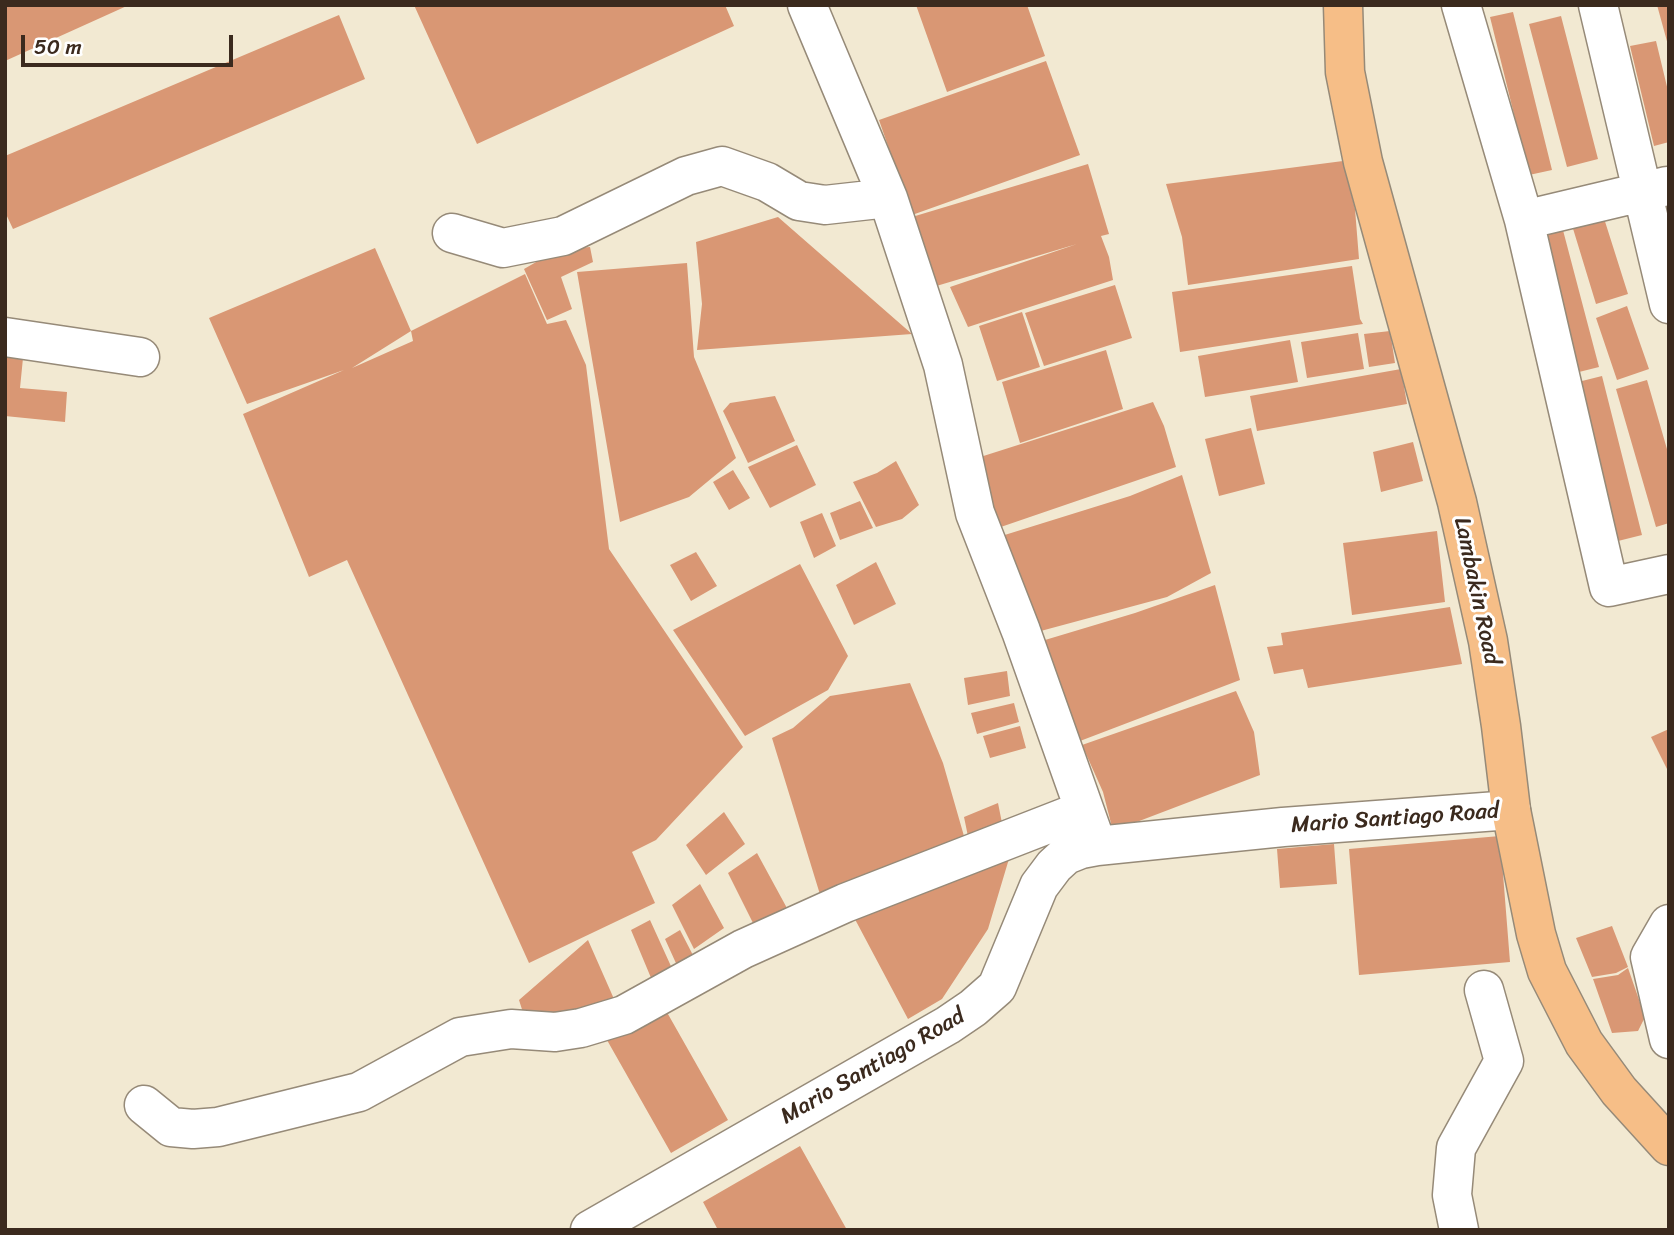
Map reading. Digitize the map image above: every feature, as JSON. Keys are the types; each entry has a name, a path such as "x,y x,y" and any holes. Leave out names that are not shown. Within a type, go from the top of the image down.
{"main road":[{"name":"Lambakin Road","path":"1343,5 1345,72 1363,162 1457,502 1489,640 1511,810 1536,934 1547,971 1584,1043 1619,1091 1669,1146"}],"street":[{"path":"807,5 888,198 943,365 975,513 1021,631 1097,846"},
{"path":"1461,5 1524,220 1609,587 1669,574"},
{"path":"1598,5 1656,188 1669,304"},
{"path":"452,233 503,248 563,236 686,176 722,166 758,178 799,201 825,205 888,198"},
{"path":"1524,220 1656,188"},
{"path":"5,337 140,357"},
{"path":"144,1105 171,1127 218,1127 359,1093 460,1037 511,1029 555,1032 581,1028 624,1015 743,949 833,908 1084,810"},
{"name":"Mario Santiago Road","path":"590,1230 948,1025 973,1008 997,987 1039,886 1066,855 1097,846 1283,827 1511,810"},
{"path":"1669,924 1650,957 1669,1040"},
{"path":"1460,1230 1452,1195 1456,1148 1504,1061 1484,990"}],"building":[{"path":"5,5 129,5 5,61"},
{"path":"414,5 725,5 734,26 477,144"},
{"path":"916,5 1027,5 1045,56 947,92"},
{"path":"1657,5 1669,5 1668,45"},
{"path":"1513,12 1552,170 1529,175 1490,17"},
{"path":"339,15 365,79 13,229 5,212 5,156"},
{"path":"1561,16 1598,159 1567,167 1529,24"},
{"path":"1656,41 1669,95 1669,142 1654,146 1630,46"},
{"path":"1046,61 1080,155 912,215 879,120"},
{"path":"1343,161 1355,209 1359,259 1188,285 1182,237 1166,184"},
{"path":"1088,164 1109,234 1101,236 1109,257 1113,280 968,327 950,287 1077,244 923,290 902,220"},
{"path":"1602,212 1628,294 1596,304 1571,222"},
{"path":"1559,215 1599,367 1575,373 1535,221"},
{"path":"778,217 912,334 697,350 702,304 696,242"},
{"path":"590,247 593,262 561,277 572,309 547,320 524,269 557,250"},
{"path":"375,248 411,331 525,274 547,324 566,320 586,365 609,549 743,747 656,840 632,852 655,903 529,963 347,560 309,577 243,414 344,370 247,404 209,318","holes":["411,331 413,341 352,368"]},
{"path":"687,263 694,357 736,458 689,497 620,522 577,272"},
{"path":"1352,266 1363,324 1180,352 1172,292"},
{"path":"1115,285 1132,338 1044,366 1025,313"},
{"path":"1627,306 1649,369 1617,380 1596,318"},
{"path":"1022,312 1040,367 997,381 979,326"},
{"path":"1390,331 1395,363 1369,367 1364,334"},
{"path":"1358,333 1364,369 1307,378 1301,342"},
{"path":"1290,340 1298,382 1205,397 1198,356"},
{"path":"1106,350 1123,409 1020,443 1002,382"},
{"path":"5,356 23,358 20,388 67,392 65,422 5,416"},
{"path":"1401,369 1407,404 1257,431 1250,396"},
{"path":"1602,376 1642,535 1618,541 1578,382"},
{"path":"1647,380 1669,456 1669,523 1656,527 1616,389"},
{"path":"775,396 795,441 748,463 723,411 730,403"},
{"path":"1153,402 1164,426 1176,467 992,530 974,459"},
{"path":"1251,428 1265,484 1219,496 1205,439"},
{"path":"1413,442 1423,481 1381,492 1373,452"},
{"path":"797,445 816,485 770,508 748,467"},
{"path":"896,461 919,505 902,519 876,527 853,482 877,473"},
{"path":"733,470 750,498 729,510 713,482"},
{"path":"1182,475 1211,573 1167,597 1037,632 995,538 1130,496"},
{"path":"860,501 873,528 840,540 830,513"},
{"path":"822,513 836,546 814,558 800,522"},
{"path":"1437,531 1445,602 1352,615 1343,543"},
{"path":"696,552 717,586 691,601 670,565"},
{"path":"876,562 896,604 854,625 836,585"},
{"path":"800,564 848,656 828,690 745,736 673,630"},
{"path":"1215,585 1240,680 1080,741 1045,640"},
{"path":"1450,607 1462,664 1308,688 1303,669 1274,674 1267,647 1283,645 1281,633"},
{"path":"1007,671 1010,696 968,705 964,678"},
{"path":"910,683 943,763 968,850 822,901 772,738 793,728 830,696"},
{"path":"1236,691 1254,732 1260,775 1113,831 1103,792 1082,745"},
{"path":"1014,703 1019,722 977,734 971,713"},
{"path":"1020,726 1026,748 990,758 983,736"},
{"path":"1669,729 1669,773 1651,737"},
{"path":"998,803 1004,833 970,846 964,817"},
{"path":"724,812 745,844 706,875 686,845"},
{"path":"1500,836 1510,962 1359,975 1349,849"},
{"path":"1014,842 988,929 942,999 908,1019 849,908"},
{"path":"1334,844 1337,884 1280,888 1277,849"},
{"path":"757,853 788,910 756,929 728,873"},
{"path":"700,884 724,928 694,949 672,905"},
{"path":"650,920 675,975 654,985 631,930"},
{"path":"1612,926 1628,967 1616,973 1592,977 1576,938"},
{"path":"680,930 696,961 680,972 665,939"},
{"path":"588,940 614,999 527,1025 519,1000"},
{"path":"1628,968 1645,1017 1638,1031 1612,1033 1593,979 1618,975"},
{"path":"660,1000 728,1120 671,1153 603,1033"},
{"path":"800,1146 847,1230 718,1230 703,1202"}]}
